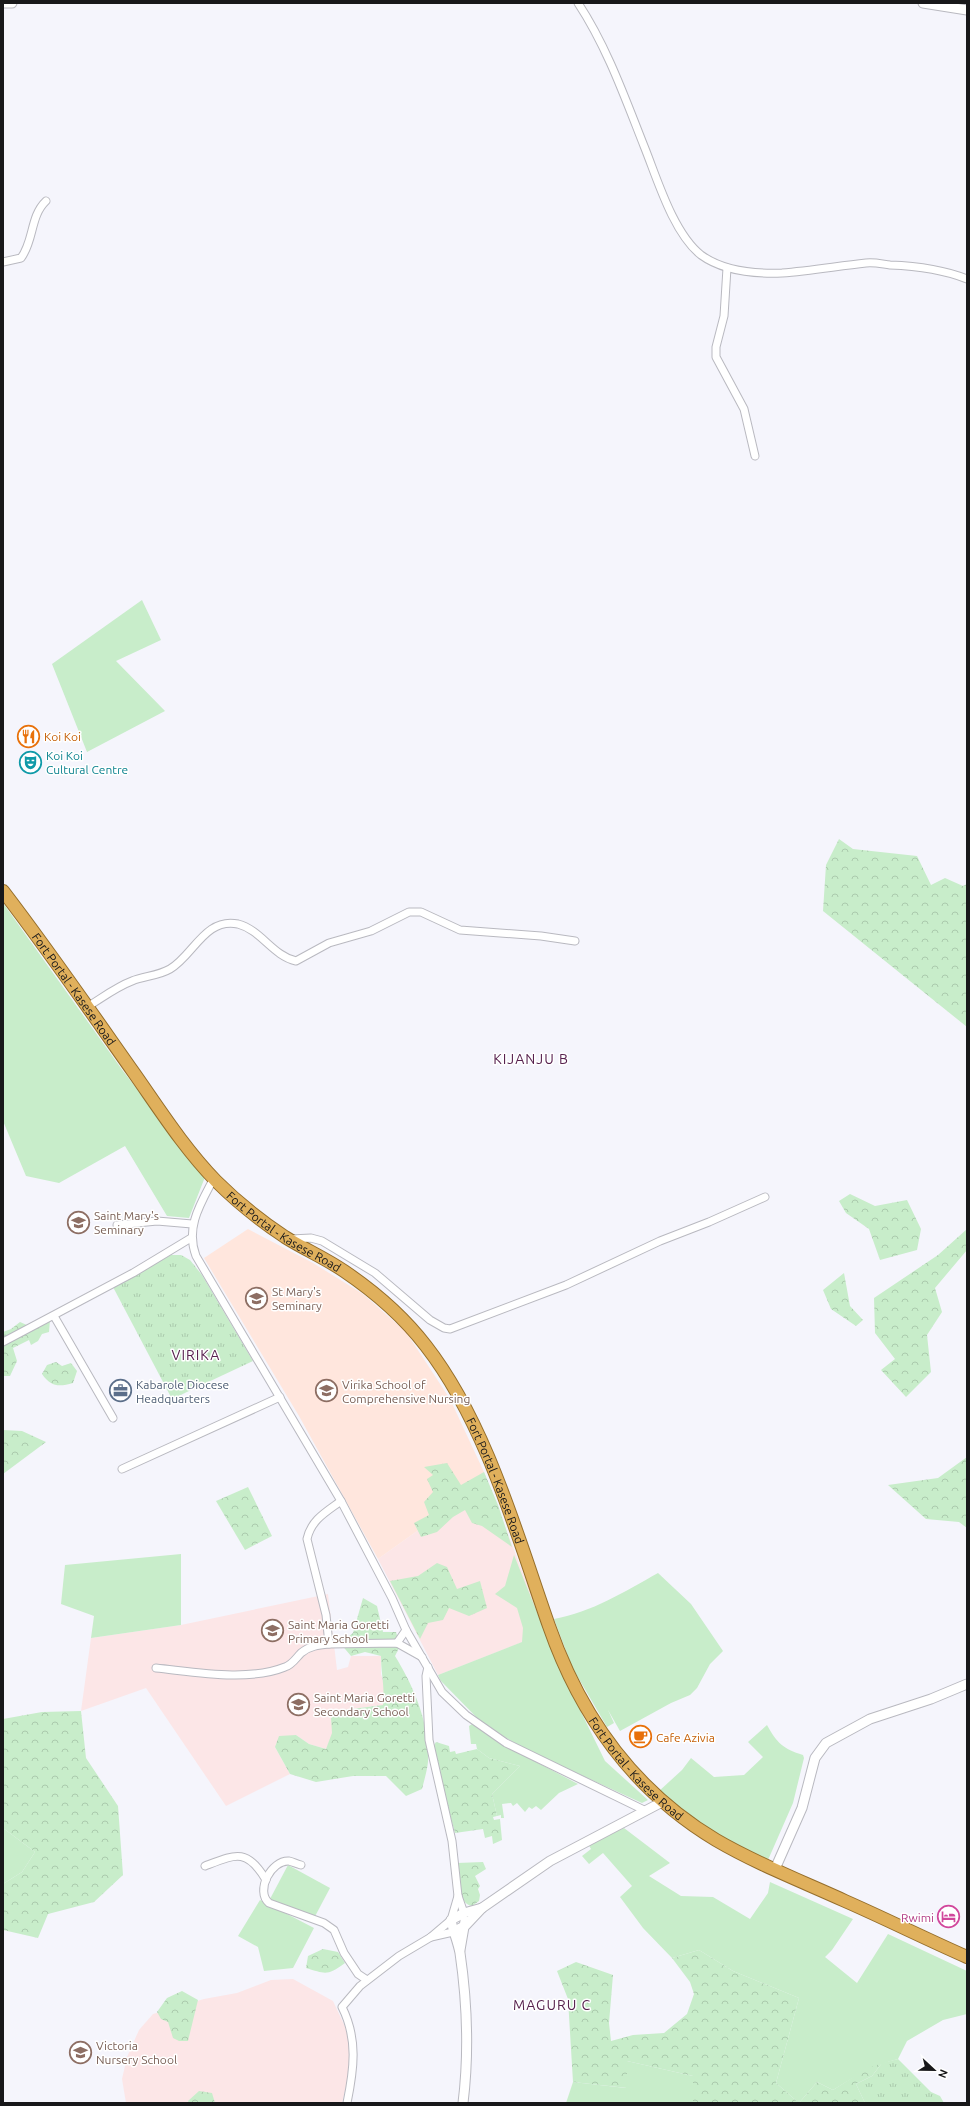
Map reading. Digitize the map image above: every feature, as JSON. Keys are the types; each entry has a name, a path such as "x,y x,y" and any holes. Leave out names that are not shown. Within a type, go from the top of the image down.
{"highway":[{"name":"Fort Portal - Kasese Road","path":"3,891 47,948 180,1140 214,1178 253,1213 288,1239 340,1268 385,1302 406,1321 428,1348 448,1377 488,1455 551,1631 573,1683 602,1735 613,1750 680,1815 715,1839 775,1870 967,1957"}],"street":[{"path":"3,4 12,3"},
{"path":"578,3 589,18 611,66 665,199 686,241 701,255 727,268 770,273 803,272 868,263 919,266 947,271 967,279"},
{"path":"924,3 967,10"},
{"path":"3,262 21,258 26,250 39,208 46,201"},
{"path":"727,268 724,316 716,347 716,357 744,408 755,456"},
{"path":"87,1007 122,985 169,970 177,964 205,933 216,927 227,924 237,924 257,933 288,959 296,961 329,943 371,931 409,912 421,912 460,930 541,936 575,941"},
{"path":"214,1178 192,1224 191,1238 196,1256 341,1501 392,1598 406,1630 442,1692 466,1715 506,1743 644,1810"},
{"path":"288,1239 311,1238 322,1241 375,1273 430,1320 444,1328 450,1329 566,1285 660,1242 765,1197"},
{"path":"117,1225 157,1221 192,1224"},
{"path":"3,1342 133,1273 191,1238"},
{"path":"54,1316 112,1418"},
{"path":"122,1469 280,1397"},
{"path":"329,1644 326,1615 307,1538 309,1529 314,1522 341,1501"},
{"path":"397,1643 406,1630"},
{"path":"156,1668 208,1674 241,1674 269,1671 286,1667 310,1647 329,1644 397,1643 422,1657"},
{"path":"428,1667 426,1676 429,1740 452,1841 458,1896 464,1913 466,1925 460,1951"},
{"path":"775,1870 802,1808 815,1758 826,1743 870,1719 931,1700 967,1684"},
{"path":"431,1937 453,1932 466,1925 482,1908 565,1852 664,1801"},
{"path":"204,1866 230,1856 240,1856 250,1859 257,1865 266,1880"},
{"path":"301,1865 288,1861 280,1864 266,1880 263,1890 265,1899 270,1903 324,1923 334,1930 344,1953 358,1974 367,1980"},
{"path":"458,1896 451,1920 453,1932 460,1951 467,2050 463,2103"},
{"path":"347,2103 353,2075 354,2044 349,2021 342,2007 360,1986 399,1956 431,1937 451,1920 464,1913 482,1908"}],"shaded area":[{"path":"248,1229 313,1263 363,1294 406,1332 450,1399 484,1472 434,1519 378,1559 299,1416 204,1258"},
{"path":"484,1472 546,1633 438,1675 378,1559 434,1519"},
{"path":"328,1594 337,1670 348,1667 351,1656 381,1656 381,1674 385,1688 383,1705 344,1710 326,1749 309,1744 296,1735 275,1747 290,1774 226,1806 146,1688 81,1711 91,1638 181,1625"},
{"path":"293,1979 333,2001 349,2035 349,2074 342,2103 126,2103 122,2079 127,2057 139,2030 153,2014 204,1999 237,1993 271,1980"}],"green space":[{"path":"142,600 161,640 116,661 165,711 87,752 52,664"},
{"path":"839,839 853,849 917,856 931,885 945,878 963,886 967,884 967,1027 823,911 826,865"},
{"path":"3,903 123,1071 205,1177 189,1218 167,1216 125,1146 59,1183 26,1176 3,1121"},
{"path":"850,1194 875,1206 907,1200 921,1229 917,1250 880,1260 869,1229 846,1213 839,1201"},
{"path":"967,1229 967,1250 935,1288 942,1312 927,1335 931,1372 906,1397 881,1370 895,1359 875,1333 874,1298 938,1255"},
{"path":"171,1255 181,1255 190,1260 202,1275 253,1361 172,1399 113,1287"},
{"path":"844,1273 850,1306 863,1320 856,1326 831,1309 823,1290"},
{"path":"50,1320 49,1332 42,1334 38,1341 31,1345 29,1340 13,1348 17,1361 10,1376 3,1376 3,1344"},
{"path":"20,1322 29,1326 3,1339 3,1332 11,1329"},
{"path":"56,1362 62,1366 71,1363 77,1371 73,1383 56,1385 52,1384 45,1378 42,1374 47,1365"},
{"path":"3,1430 22,1431 46,1442 3,1474"},
{"path":"967,1457 967,1528 959,1522 926,1519 888,1485 938,1478"},
{"path":"447,1463 461,1485 484,1472 498,1505 512,1547 482,1526 472,1523 465,1510 453,1517 437,1532 421,1537 414,1523 429,1515 424,1502 433,1492 427,1479 433,1475 424,1467"},
{"path":"248,1487 272,1536 245,1550 216,1501"},
{"path":"181,1554 181,1625 91,1638 94,1616 61,1604 65,1565"},
{"path":"514,1555 559,1667 605,1761 648,1800 642,1803 535,1754 485,1726 440,1680 438,1675 522,1642 523,1628 517,1608 495,1594 505,1586"},
{"path":"437,1563 447,1567 457,1589 480,1581 487,1608 469,1616 449,1608 443,1620 428,1623 420,1639 390,1581 418,1576"},
{"path":"658,1573 691,1604 723,1651 710,1664 697,1688 690,1695 671,1703 620,1731 608,1710 614,1723 607,1727 572,1667 554,1619 582,1612 620,1594"},
{"path":"363,1598 377,1606 383,1632 396,1632 400,1646 395,1656 414,1693 423,1720 428,1748 426,1772 422,1789 406,1796 386,1776 353,1776 316,1782 290,1774 275,1747 279,1736 296,1735 309,1744 326,1749 332,1733 331,1718 344,1710 383,1705 384,1692 381,1656 365,1652 351,1656 340,1643 353,1633"},
{"path":"81,1711 86,1758 118,1806 123,1875 94,1902 48,1914 38,1938 3,1930 3,1884 22,1872 35,1852 3,1828 3,1719 42,1712"},
{"path":"472,1724 506,1746 578,1784 559,1793 541,1810 536,1806 532,1809 529,1807 525,1812 517,1803 513,1806 511,1803 502,1804 504,1818 501,1818 501,1815 497,1816 492,1794 520,1766 489,1758 477,1749 476,1744 471,1744 469,1726"},
{"path":"767,1725 774,1736 785,1748 803,1755 804,1758 793,1803 768,1860 729,1843 703,1828 658,1792 682,1770 691,1758 714,1777 744,1775 763,1757 748,1742"},
{"path":"436,1742 449,1746 450,1752 455,1751 456,1754 477,1749 489,1758 520,1766 492,1794 497,1816 493,1817 494,1820 500,1819 502,1840 493,1844 492,1836 485,1838 483,1829 455,1833 437,1768 434,1745"},
{"path":"3,1828 35,1852 22,1872 3,1884"},
{"path":"624,1828 670,1863 649,1876 681,1896 713,1897 750,1919 768,1893 770,1882 853,1919 832,1950 825,1957 857,1983 888,1934 967,1971 967,2014 943,2020 907,2041 898,2059 872,2068 833,2090 817,2082 799,2103 776,2083 799,1998 733,1971 699,1950 672,1958 643,1928 620,1897 632,1886 603,1853 589,1864 582,1856 591,1849 588,1844"},
{"path":"483,1862 486,1869 475,1876 480,1886 478,1889 480,1895 479,1901 472,1906 463,1900 461,1895 458,1882 457,1863"},
{"path":"288,1865 330,1888 312,1922 270,1899"},
{"path":"260,1900 314,1928 293,1968 264,1971 258,1947 238,1936"},
{"path":"323,1949 338,1952 345,1963 326,1973 306,1968 308,1956"},
{"path":"699,1950 733,1971 799,1998 776,2083 799,2103 693,2103 693,2076 627,2061 627,2088 573,2082 568,1999 557,1971 576,1962 613,1975 609,2023 611,2041 633,2035 664,2033 687,2014 694,1994 690,1982 672,1958"},
{"path":"182,1991 198,2000 188,2041 179,2041 173,2038 168,2022 161,2019 157,2012 167,1998"},
{"path":"898,2059 931,2092 940,2096 944,2103 865,2103 856,2084 872,2076 882,2063"},
{"path":"627,2061 693,2076 693,2103 566,2103 573,2082 626,2088"},
{"path":"882,2063 872,2076 856,2084 865,2103 799,2103 817,2082 833,2090 866,2069"},
{"path":"199,2091 212,2093 215,2103 189,2103 188,2101"}],"place":[{"name":"Koi Koi","path":"28,736"},
{"name":"Koi Koi Cultural Centre","path":"31,762"},
{"name":"Saint Mary's Seminary","path":"79,1222"},
{"name":"St Mary's Seminary","path":"257,1298"},
{"name":"Kabarole Diocese Headquarters","path":"121,1391"},
{"name":"Virika School of Comprehensive Nursing","path":"327,1391"},
{"name":"Saint Maria Goretti Primary School","path":"272,1631"},
{"name":"Saint Maria Goretti Secondary School","path":"298,1704"},
{"name":"Cafe Azivia","path":"640,1737"},
{"name":"Rwimi","path":"949,1917"},
{"name":"Victoria Nursery School","path":"81,2052"}],"district":[{"name":"KIJANJU B","path":"531,1059"},
{"name":"VIRIKA","path":"196,1355"},
{"name":"MAGURU C","path":"552,2005"}]}
